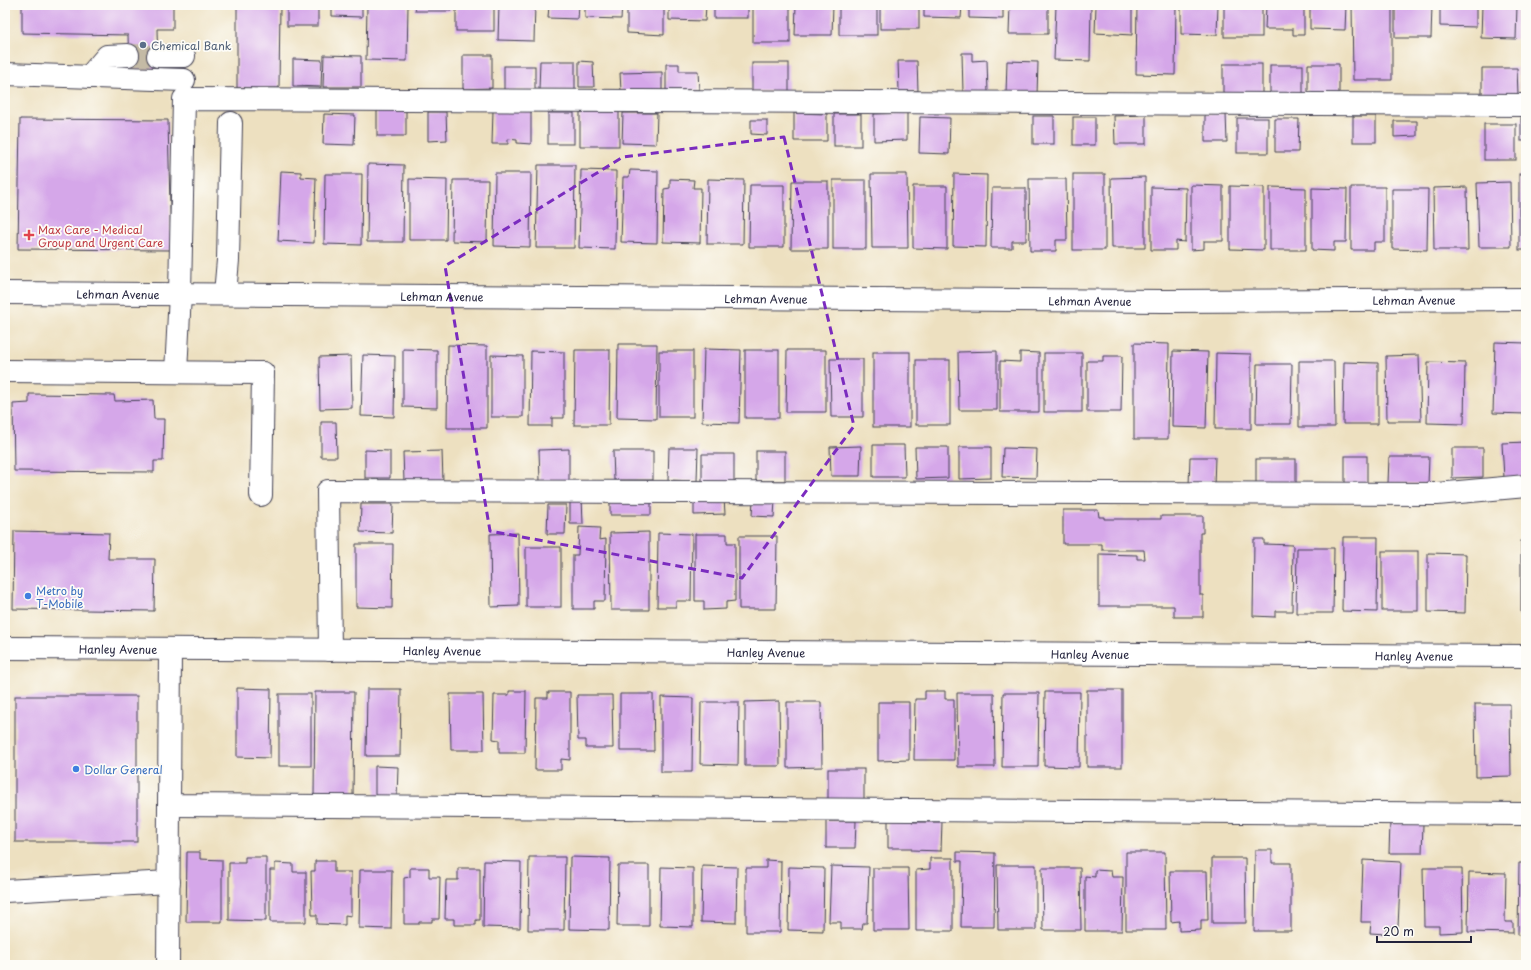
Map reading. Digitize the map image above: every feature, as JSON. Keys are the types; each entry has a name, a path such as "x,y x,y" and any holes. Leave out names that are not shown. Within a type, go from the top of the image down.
{"street":[{"path":"89,77 107,56 128,55"},
{"path":"158,56 184,56"},
{"path":"5,74 184,80"},
{"path":"176,372 180,294 184,99 1526,105"},
{"path":"226,294 232,123"},
{"name":"Lehman Avenue","path":"5,293 1165,301 1526,299"},
{"path":"5,372 262,373 262,495"},
{"path":"330,650 328,491 1437,494 1526,486"},
{"name":"Hanley Avenue","path":"5,648 1526,656"},
{"path":"168,965 170,649"},
{"path":"169,805 1526,814"},
{"path":"5,891 169,882"}],"highlighted area":[{"path":"784,137 854,426 742,578 490,531 445,266 623,157"}],"building":[{"name":"Chemical Bank","path":"22,5 173,5 173,29 157,29 158,69 129,69 128,35 22,33"},
{"path":"237,5 280,5 279,88 237,88"},
{"path":"287,5 318,5 318,26 287,26"},
{"path":"332,5 362,5 362,17 332,16"},
{"path":"367,5 408,5 407,61 366,60"},
{"path":"416,5 451,5 451,11 415,11"},
{"path":"456,5 494,5 494,31 456,31"},
{"path":"499,5 535,5 534,41 498,40"},
{"path":"549,5 579,5 578,19 548,18"},
{"path":"585,5 622,5 621,19 585,18"},
{"path":"627,5 664,5 664,35 627,33"},
{"path":"669,5 706,5 705,21 669,20"},
{"path":"714,5 748,5 748,18 714,18"},
{"path":"753,5 790,5 790,43 753,43"},
{"path":"796,5 833,5 832,35 795,35"},
{"path":"839,5 877,5 877,35 839,35"},
{"path":"880,5 919,5 919,29 880,29"},
{"path":"924,5 962,5 961,18 924,17"},
{"path":"969,5 1003,5 1003,19 969,18"},
{"path":"1010,5 1048,5 1048,34 1009,34"},
{"path":"1056,5 1091,5 1090,61 1054,60"},
{"path":"1096,5 1132,5 1132,35 1095,33"},
{"path":"1137,5 1176,5 1175,75 1136,74"},
{"path":"1181,5 1218,5 1217,35 1181,34"},
{"path":"1224,5 1262,5 1262,37 1224,37"},
{"path":"1266,5 1304,5 1304,35 1293,35 1293,29 1265,29"},
{"path":"1310,5 1346,5 1345,30 1310,29"},
{"path":"1352,5 1392,5 1392,80 1353,80"},
{"path":"1395,5 1432,5 1431,38 1395,38"},
{"path":"1440,5 1476,5 1476,27 1440,26"},
{"path":"1482,5 1517,5 1516,39 1481,38"},
{"path":"962,53 972,53 972,61 987,60 988,93 963,93"},
{"path":"324,55 361,56 361,87 323,87"},
{"path":"463,55 492,55 492,88 463,89"},
{"path":"293,59 322,60 321,87 293,86"},
{"path":"540,61 575,61 575,91 539,90"},
{"path":"579,61 593,62 594,87 579,87"},
{"path":"898,61 917,61 918,91 899,91"},
{"path":"1007,61 1038,62 1037,95 1006,94"},
{"path":"752,63 789,63 789,91 752,91"},
{"path":"666,64 679,64 679,71 698,71 699,90 666,90"},
{"path":"1223,64 1262,64 1262,93 1223,93"},
{"path":"1308,64 1339,64 1339,93 1308,94"},
{"path":"1270,65 1303,65 1303,94 1270,94"},
{"path":"504,66 535,66 535,90 504,90"},
{"path":"1482,68 1517,68 1518,95 1482,95"},
{"path":"662,72 662,91 621,91 620,73"},
{"path":"377,109 406,109 406,136 377,136"},
{"path":"493,110 531,111 531,144 517,143 517,140 508,139 508,144 492,144"},
{"path":"428,112 446,112 447,140 428,141"},
{"path":"580,112 619,112 619,146 580,146"},
{"path":"548,113 574,113 574,144 548,144"},
{"path":"623,113 657,113 656,144 622,143"},
{"path":"794,113 827,114 827,141 794,141"},
{"path":"907,113 907,140 874,141 874,114"},
{"path":"324,114 355,115 354,145 323,144"},
{"path":"834,114 861,114 861,146 834,146"},
{"path":"1205,114 1226,114 1227,142 1205,142"},
{"path":"1146,115 1146,144 1115,144 1114,116"},
{"path":"1033,116 1054,116 1054,144 1033,144"},
{"path":"1353,116 1376,116 1376,142 1353,142"},
{"path":"920,117 950,118 949,154 919,153"},
{"path":"1073,117 1095,117 1095,145 1073,145"},
{"path":"1237,118 1268,118 1268,153 1237,153"},
{"path":"1521,118 1526,118 1526,141 1521,141"},
{"path":"20,119 168,120 171,250 18,249"},
{"path":"1275,119 1299,119 1298,152 1275,152"},
{"path":"751,120 767,120 767,135 751,134"},
{"path":"1394,121 1417,121 1417,136 1394,137"},
{"path":"1484,124 1516,124 1516,160 1484,160"},
{"path":"368,164 404,165 403,242 367,242"},
{"path":"538,165 575,165 574,248 536,248"},
{"path":"581,170 616,171 615,249 579,248"},
{"path":"630,170 658,171 657,243 621,242 623,177 629,177"},
{"path":"281,171 301,172 301,177 316,178 314,243 278,241"},
{"path":"495,173 531,173 530,247 494,246"},
{"path":"325,174 362,174 361,245 324,244"},
{"path":"871,174 907,174 908,248 872,248"},
{"path":"954,174 987,175 986,247 953,246"},
{"path":"1073,174 1105,174 1105,250 1073,250"},
{"path":"1519,174 1526,174 1526,250 1519,250"},
{"path":"1145,177 1145,248 1112,248 1111,178"},
{"path":"409,179 447,180 446,240 409,240"},
{"path":"670,179 694,180 693,188 701,188 700,243 663,242 664,189 670,188"},
{"path":"708,179 744,180 743,244 707,244"},
{"path":"1029,179 1066,179 1067,240 1056,240 1056,251 1030,251"},
{"path":"453,180 488,180 487,242 452,241"},
{"path":"833,180 866,180 866,249 833,249"},
{"path":"792,181 828,181 828,249 791,249"},
{"path":"1510,182 1511,247 1479,247 1477,183"},
{"path":"750,185 784,185 784,247 749,247"},
{"path":"1191,185 1223,186 1223,241 1204,241 1204,249 1191,250"},
{"path":"913,186 947,186 947,249 913,248"},
{"path":"1230,186 1264,187 1264,250 1230,249"},
{"path":"1151,187 1186,188 1185,242 1176,241 1176,250 1151,250"},
{"path":"1270,187 1306,188 1306,250 1270,250"},
{"path":"1351,187 1385,187 1385,242 1374,242 1374,250 1351,250"},
{"path":"1467,187 1468,250 1434,250 1433,188"},
{"path":"992,188 1026,188 1026,241 1012,241 1012,248 991,248"},
{"path":"1312,188 1347,189 1346,242 1334,242 1334,251 1312,250"},
{"path":"1392,189 1428,189 1427,250 1392,249"},
{"path":"1495,342 1526,343 1526,414 1493,413"},
{"path":"1134,343 1169,344 1168,439 1134,439"},
{"path":"618,344 657,344 656,419 617,418"},
{"path":"448,345 487,346 487,428 447,428"},
{"path":"403,349 437,350 437,408 403,407"},
{"path":"704,349 741,350 739,423 702,422"},
{"path":"575,350 610,350 609,425 574,425"},
{"path":"745,350 779,350 779,418 745,418"},
{"path":"787,350 826,350 826,412 786,412"},
{"path":"531,351 564,352 564,418 552,418 552,426 530,426"},
{"path":"659,351 693,351 693,417 659,417"},
{"path":"997,351 997,410 959,410 958,352"},
{"path":"1173,351 1208,352 1206,428 1172,427"},
{"path":"873,352 910,352 910,427 873,427"},
{"path":"1020,352 1039,353 1039,412 1000,412 1000,361 1020,362"},
{"path":"1044,353 1082,353 1082,412 1044,412"},
{"path":"1216,353 1251,354 1251,429 1215,429"},
{"path":"363,355 395,356 394,417 361,416"},
{"path":"491,355 523,356 523,417 491,417"},
{"path":"1419,355 1421,421 1387,421 1386,356"},
{"path":"351,356 352,408 320,409 319,357"},
{"path":"1103,356 1122,356 1121,412 1087,412 1087,361 1103,361"},
{"path":"830,359 863,359 863,417 831,417"},
{"path":"916,360 950,360 950,425 916,425"},
{"path":"1299,361 1334,361 1335,427 1299,427"},
{"path":"1344,362 1378,363 1378,424 1343,424"},
{"path":"1428,362 1465,363 1464,424 1427,423"},
{"path":"1257,364 1292,364 1291,424 1256,424"},
{"path":"29,394 114,395 115,401 153,400 154,419 164,419 163,461 154,461 154,472 14,471 13,404 29,403"},
{"path":"321,422 336,422 337,457 321,457"},
{"path":"1526,442 1526,477 1504,478 1502,443"},
{"path":"873,445 904,445 905,477 873,477"},
{"path":"861,446 860,476 831,476 830,447"},
{"path":"915,447 948,447 948,478 916,479"},
{"path":"959,447 991,447 991,478 959,479"},
{"path":"669,448 698,448 697,481 668,480"},
{"path":"1003,448 1037,449 1036,478 1002,477"},
{"path":"1452,448 1483,448 1483,477 1452,478"},
{"path":"569,449 569,481 540,481 539,450"},
{"path":"365,450 390,451 390,478 365,478"},
{"path":"442,451 443,481 404,482 403,452"},
{"path":"613,451 653,451 653,480 614,480"},
{"path":"756,451 785,451 785,481 756,481"},
{"path":"702,454 734,454 734,483 702,484"},
{"path":"1345,456 1367,456 1367,485 1345,485"},
{"path":"1190,457 1215,457 1214,486 1189,485"},
{"path":"1389,457 1429,457 1428,484 1388,483"},
{"path":"1256,459 1296,459 1296,486 1256,486"},
{"path":"570,497 582,497 583,524 570,524"},
{"path":"610,497 651,498 651,515 610,515"},
{"path":"724,498 725,514 694,515 694,499"},
{"path":"753,499 775,500 774,517 752,516"},
{"path":"361,504 393,504 392,533 360,532"},
{"path":"548,505 566,505 565,534 547,534"},
{"path":"1063,510 1098,510 1099,517 1104,517 1104,519 1161,519 1161,516 1203,516 1203,533 1200,533 1200,595 1203,595 1203,617 1174,617 1174,606 1099,606 1099,554 1137,555 1137,559 1145,559 1144,550 1102,550 1102,544 1063,544"},
{"path":"579,527 600,528 599,540 606,539 605,601 594,601 594,609 573,609 573,555 578,555"},
{"path":"14,531 109,533 108,559 155,559 154,611 13,609"},
{"path":"649,532 649,610 611,610 610,533"},
{"path":"518,533 519,606 491,607 490,534"},
{"path":"658,533 692,534 691,601 676,601 676,607 657,607"},
{"path":"695,534 727,534 727,543 735,543 735,601 726,602 726,609 704,610 704,601 695,601"},
{"path":"739,536 777,536 776,609 739,609"},
{"path":"1343,537 1378,537 1377,612 1342,611"},
{"path":"1254,539 1264,539 1264,544 1293,545 1292,611 1275,611 1275,617 1253,616"},
{"path":"1521,541 1526,541 1526,613 1521,613"},
{"path":"356,544 393,544 392,608 356,607"},
{"path":"526,547 561,547 561,607 526,607"},
{"path":"1297,548 1334,548 1333,613 1296,613"},
{"path":"1382,551 1418,551 1418,611 1382,611"},
{"path":"1428,553 1466,554 1465,613 1428,612"},
{"path":"237,688 271,689 270,758 237,757"},
{"path":"367,689 401,689 400,756 366,756"},
{"path":"1087,690 1122,690 1122,767 1087,767"},
{"path":"509,691 526,691 525,753 499,753 499,740 493,739 494,695 509,695"},
{"path":"925,691 945,691 945,699 954,699 954,760 914,760 915,699 925,699"},
{"path":"315,692 354,692 353,798 314,797"},
{"path":"548,692 570,692 570,760 561,759 561,770 535,770 536,698 548,698"},
{"path":"1045,692 1080,692 1079,767 1044,766"},
{"path":"957,693 994,693 995,767 958,767"},
{"path":"1003,693 1039,693 1038,767 1002,767"},
{"path":"279,694 311,694 311,766 279,766"},
{"path":"450,694 483,694 484,750 451,750"},
{"path":"620,694 653,694 654,751 620,751"},
{"path":"577,695 612,695 613,748 586,748 586,740 578,740"},
{"name":"Dollar General","path":"15,696 137,696 137,842 15,842"},
{"path":"661,697 693,698 692,772 661,772"},
{"path":"779,701 780,766 745,766 745,702"},
{"path":"701,702 739,702 738,765 700,764"},
{"path":"787,702 821,702 822,767 787,768"},
{"path":"878,702 909,702 909,760 878,761"},
{"path":"1475,704 1510,704 1511,776 1476,777"},
{"path":"375,766 398,767 397,798 375,798"},
{"path":"828,769 864,769 864,803 828,803"},
{"path":"888,819 912,819 912,822 942,822 941,851 911,850 911,848 888,848"},
{"path":"826,821 856,821 855,848 826,848"},
{"path":"1390,823 1423,824 1422,853 1389,853"},
{"path":"1255,850 1272,850 1272,863 1291,863 1291,931 1254,931"},
{"path":"187,852 200,852 200,859 222,860 222,922 186,922"},
{"path":"957,852 995,853 994,927 961,927 962,861 957,861"},
{"path":"1126,852 1165,852 1166,930 1126,930"},
{"path":"245,857 266,857 266,921 229,920 229,863 245,863"},
{"path":"529,857 565,857 564,930 528,930"},
{"path":"570,857 610,858 609,930 569,929"},
{"path":"930,858 953,858 953,931 916,931 916,870 930,869"},
{"path":"1212,858 1245,858 1246,923 1212,923"},
{"path":"766,860 781,861 780,932 746,932 746,868 766,868"},
{"path":"1363,860 1401,862 1398,927 1386,927 1386,934 1370,933 1371,922 1361,922"},
{"path":"315,861 334,861 334,872 351,872 351,916 345,915 345,925 317,924 317,915 312,915 311,871 315,871"},
{"path":"484,861 521,862 520,928 483,927"},
{"path":"275,863 293,864 293,872 306,872 306,922 270,922 270,870 275,870"},
{"path":"1519,863 1526,863 1526,936 1518,935"},
{"path":"618,865 649,865 649,926 617,926"},
{"path":"997,865 1036,865 1036,930 998,930"},
{"path":"702,866 737,867 736,923 701,922"},
{"path":"831,866 869,867 867,923 863,923 862,929 841,929 841,922 829,922"},
{"path":"661,867 693,868 693,927 660,926"},
{"path":"789,867 824,868 823,931 788,930"},
{"path":"410,868 429,868 429,877 440,877 439,919 432,919 432,922 419,922 419,924 404,924 404,878 410,877"},
{"path":"458,868 480,868 480,920 476,920 476,925 454,925 454,919 445,919 446,880 458,880"},
{"path":"873,868 908,868 909,930 873,930"},
{"path":"1042,868 1080,868 1081,930 1043,930"},
{"path":"1423,868 1462,868 1463,932 1439,933 1439,926 1424,926"},
{"path":"360,870 392,870 391,929 359,928"},
{"path":"1095,870 1111,871 1112,877 1123,877 1122,931 1085,931 1085,876 1095,877"},
{"path":"1170,871 1207,871 1208,920 1201,920 1201,930 1179,931 1179,921 1171,922"},
{"path":"1469,872 1506,873 1505,922 1513,922 1513,933 1468,932"}],"tunnel":[{"path":"128,55 158,56"}],"place":[{"name":"Chemical Bank","path":"143,45"},
{"name":"Max Care - Medical Group and Urgent Care","path":"29,235"},
{"name":"Metro by T-Mobile","path":"28,596"},
{"name":"Dollar General","path":"76,769"}]}
